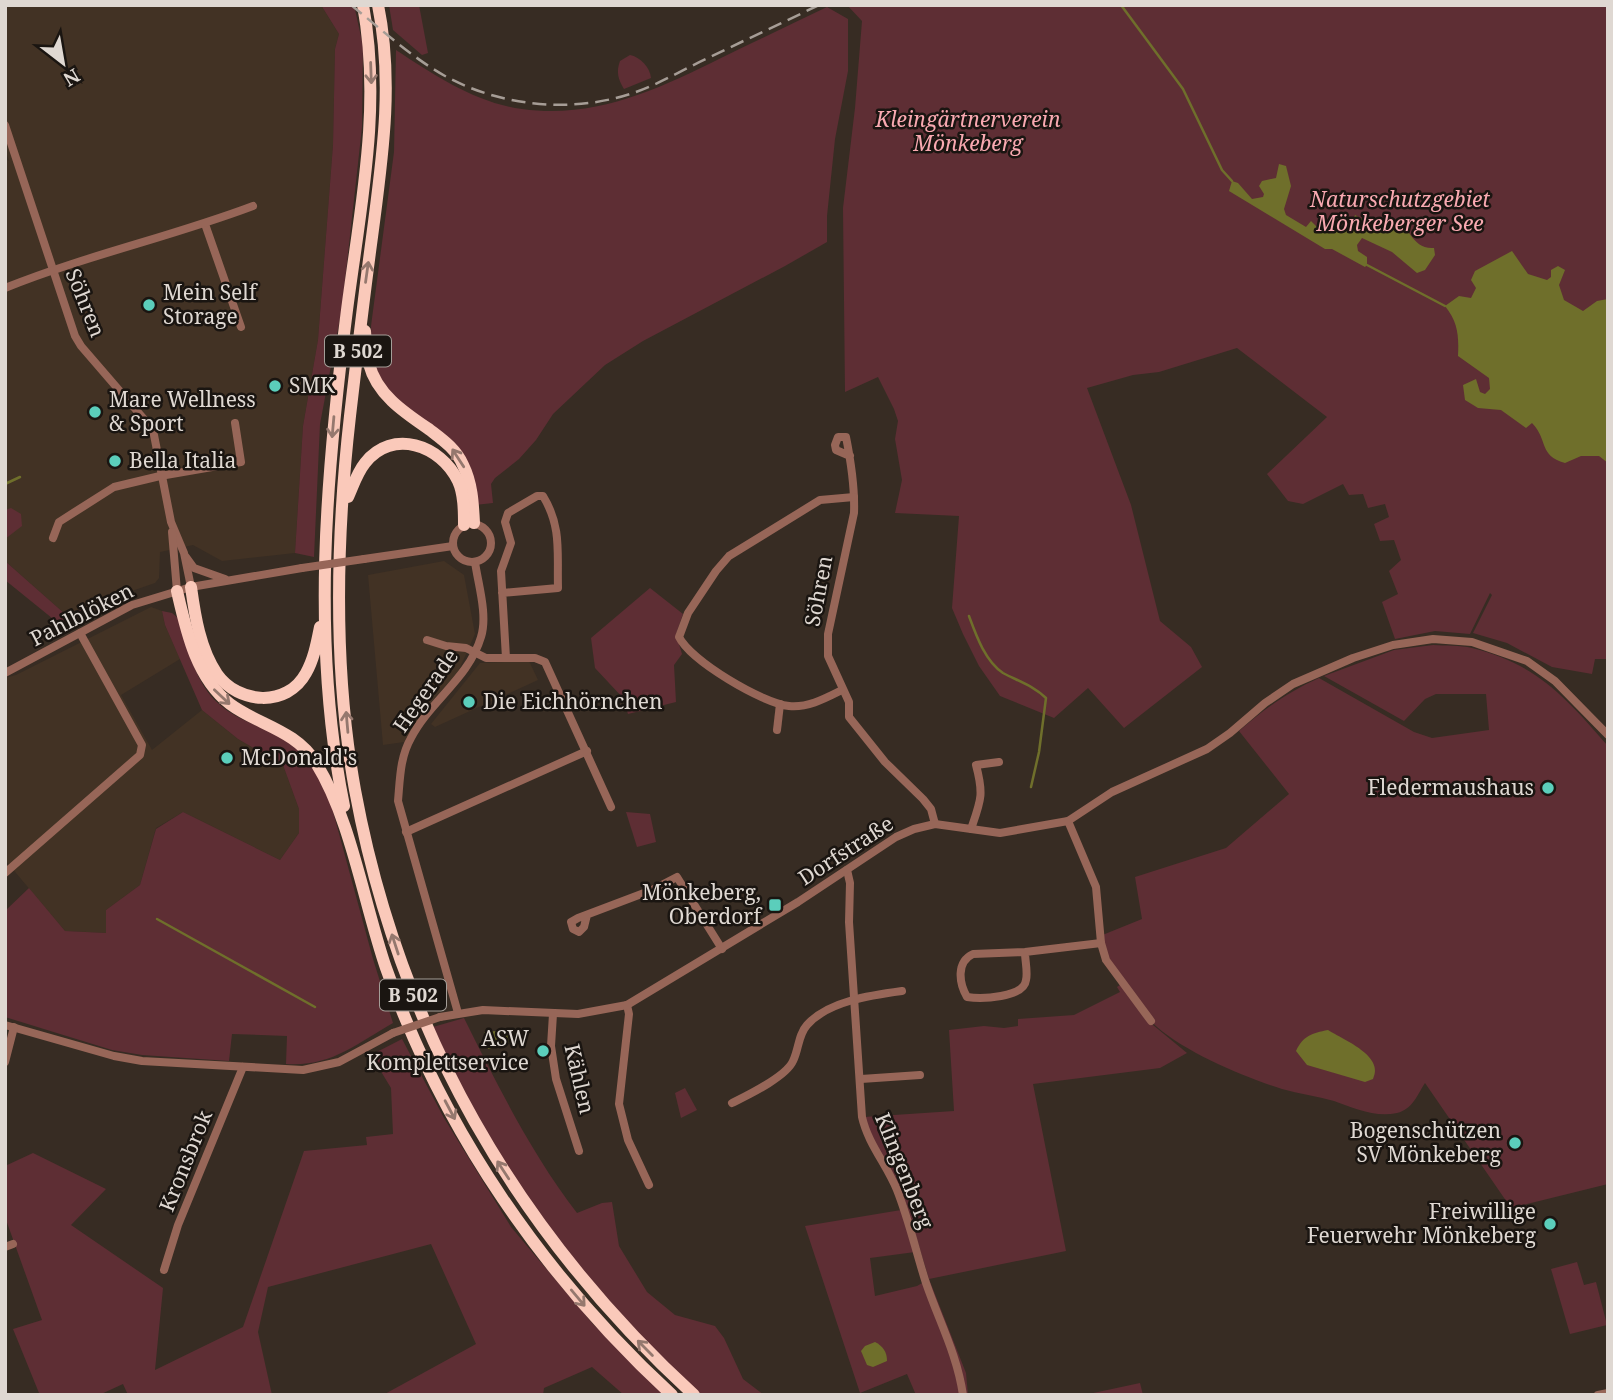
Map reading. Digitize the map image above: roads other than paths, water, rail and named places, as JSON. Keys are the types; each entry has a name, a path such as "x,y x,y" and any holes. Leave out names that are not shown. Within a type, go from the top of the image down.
{"highway":[{"name":"B 502","path":"363,5 371,66 370,119 334,420 324,610 326,672 334,750 356,864 386,968 404,1014 434,1080 478,1159 515,1217 563,1280 618,1342 672,1395"},
{"name":"B 502","path":"378,5 386,64 386,112 349,421 342,511 341,663 355,790 381,901 418,1008 464,1105 527,1207 554,1245 598,1298 694,1395"},
{"path":"362,309 369,365 385,394 399,409 449,444 463,463 473,499 469,524"},
{"path":"342,511 366,461 380,449 399,442 422,446 440,456 459,484 469,524"},
{"path":"191,587 199,631 216,673 225,684 239,693 257,699 277,696 291,690 306,675 324,610"},
{"path":"177,591 192,643 207,679 215,691 231,705 282,732 300,744 315,760 332,792 356,864"}],"street":[{"name":"Söhren","path":"5,125 52,269 81,346 150,426 156,439 160,476 171,522 184,553 191,587"},
{"path":"5,288 52,269 205,224 253,206"},
{"path":"205,224 242,327"},
{"path":"53,538 59,522 114,488 160,476 241,462 235,423"},
{"name":"Söhren","path":"850,456 855,497 854,513 828,634 828,656 849,702 849,717 885,762 923,799 931,809 935,824"},
{"path":"502,593 558,589 556,524 552,511 542,496 537,496 508,513 505,522 511,543 501,571 502,593 506,658"},
{"path":"842,690 808,705 790,707 780,704 737,685 685,649 679,638 686,618 716,571 729,556 820,500 855,497"},
{"path":"171,522 177,591"},
{"path":"469,524 483,526 492,542 490,551 475,562 461,558 453,546 455,534 469,524"},
{"name":"Pahlblöken","path":"5,673 128,607 191,587 453,546"},
{"path":"184,553 194,568 228,580"},
{"name":"Hegerade","path":"458,1013 398,801 400,769 410,739 427,713 463,674 482,635 482,610 475,562"},
{"path":"5,873 139,755 142,745 80,633"},
{"name":"Dorfstraße","path":"10,1026 114,1056 142,1061 303,1070 339,1062 393,1033 458,1013 518,1010 553,1014 594,1013 627,1005 896,837 935,824 1000,833 1068,821 1112,792 1207,749 1293,684 1353,658 1393,645 1433,639 1472,642 1527,661 1555,681 1608,735"},
{"name":"Hegerade","path":"427,640 446,646 457,646 486,658 535,658 545,662 611,807"},
{"path":"777,730 780,704"},
{"path":"407,832 587,751"},
{"path":"971,829 981,801 982,785 976,765 999,762"},
{"path":"1068,821 1096,887 1101,943 1106,960 1151,1021"},
{"name":"Klingenberg","path":"847,870 850,883 849,922 865,1133 897,1188 927,1285 959,1366 963,1395"},
{"path":"587,915 652,890 677,877 722,948"},
{"path":"1025,953 1027,982 1023,989 1015,993 967,997 961,987 961,963 973,954 1025,953 1101,943"},
{"path":"732,1103 761,1089 793,1063 806,1026 819,1016 855,998 902,990"},
{"path":"627,1005 629,1014 619,1104 628,1140 649,1185"},
{"name":"Kählen","path":"553,1014 551,1046 556,1079 579,1151"},
{"path":"5,1062 10,1026"},
{"name":"Kronsbrok","path":"164,1270 178,1225 243,1067"},
{"path":"861,1079 920,1075"},
{"path":"1598,1395 1608,1393"}],"waterway":[{"path":"1121,5 1183,89 1222,170 1232,181"},
{"path":"1367,265 1445,306"},
{"path":"5,484 20,477"},
{"path":"969,616 991,662 1003,673 1046,698 1031,787"},
{"path":"157,919 315,1007"}],"railway":[{"path":"351,5 396,42 445,76 490,95 539,104 563,105 612,99 636,92 819,5"}],"place":[{"name":"Mein Self Storage","path":"149,305"},
{"name":"SMK","path":"275,386"},
{"name":"Mare Wellness & Sport","path":"95,412"},
{"name":"Bella Italia","path":"115,461"},
{"name":"Die Eichhörnchen","path":"469,702"},
{"name":"McDonald's","path":"227,758"},
{"name":"Fledermaushaus","path":"1548,788"},
{"name":"Mönkeberg, Oberdorf","path":"775,905"},
{"name":"ASW Komplettservice","path":"543,1051"},
{"name":"Bogenschützen SV Mönkeberg","path":"1515,1143"},
{"name":"Freiwillige Feuerwehr Mönkeberg","path":"1550,1224"}],"park label":[{"name":"Kleingärtnerverein Mönkeberg","path":"968,132"},
{"name":"Naturschutzgebiet Mönkeberger See","path":"1400,212"}]}
